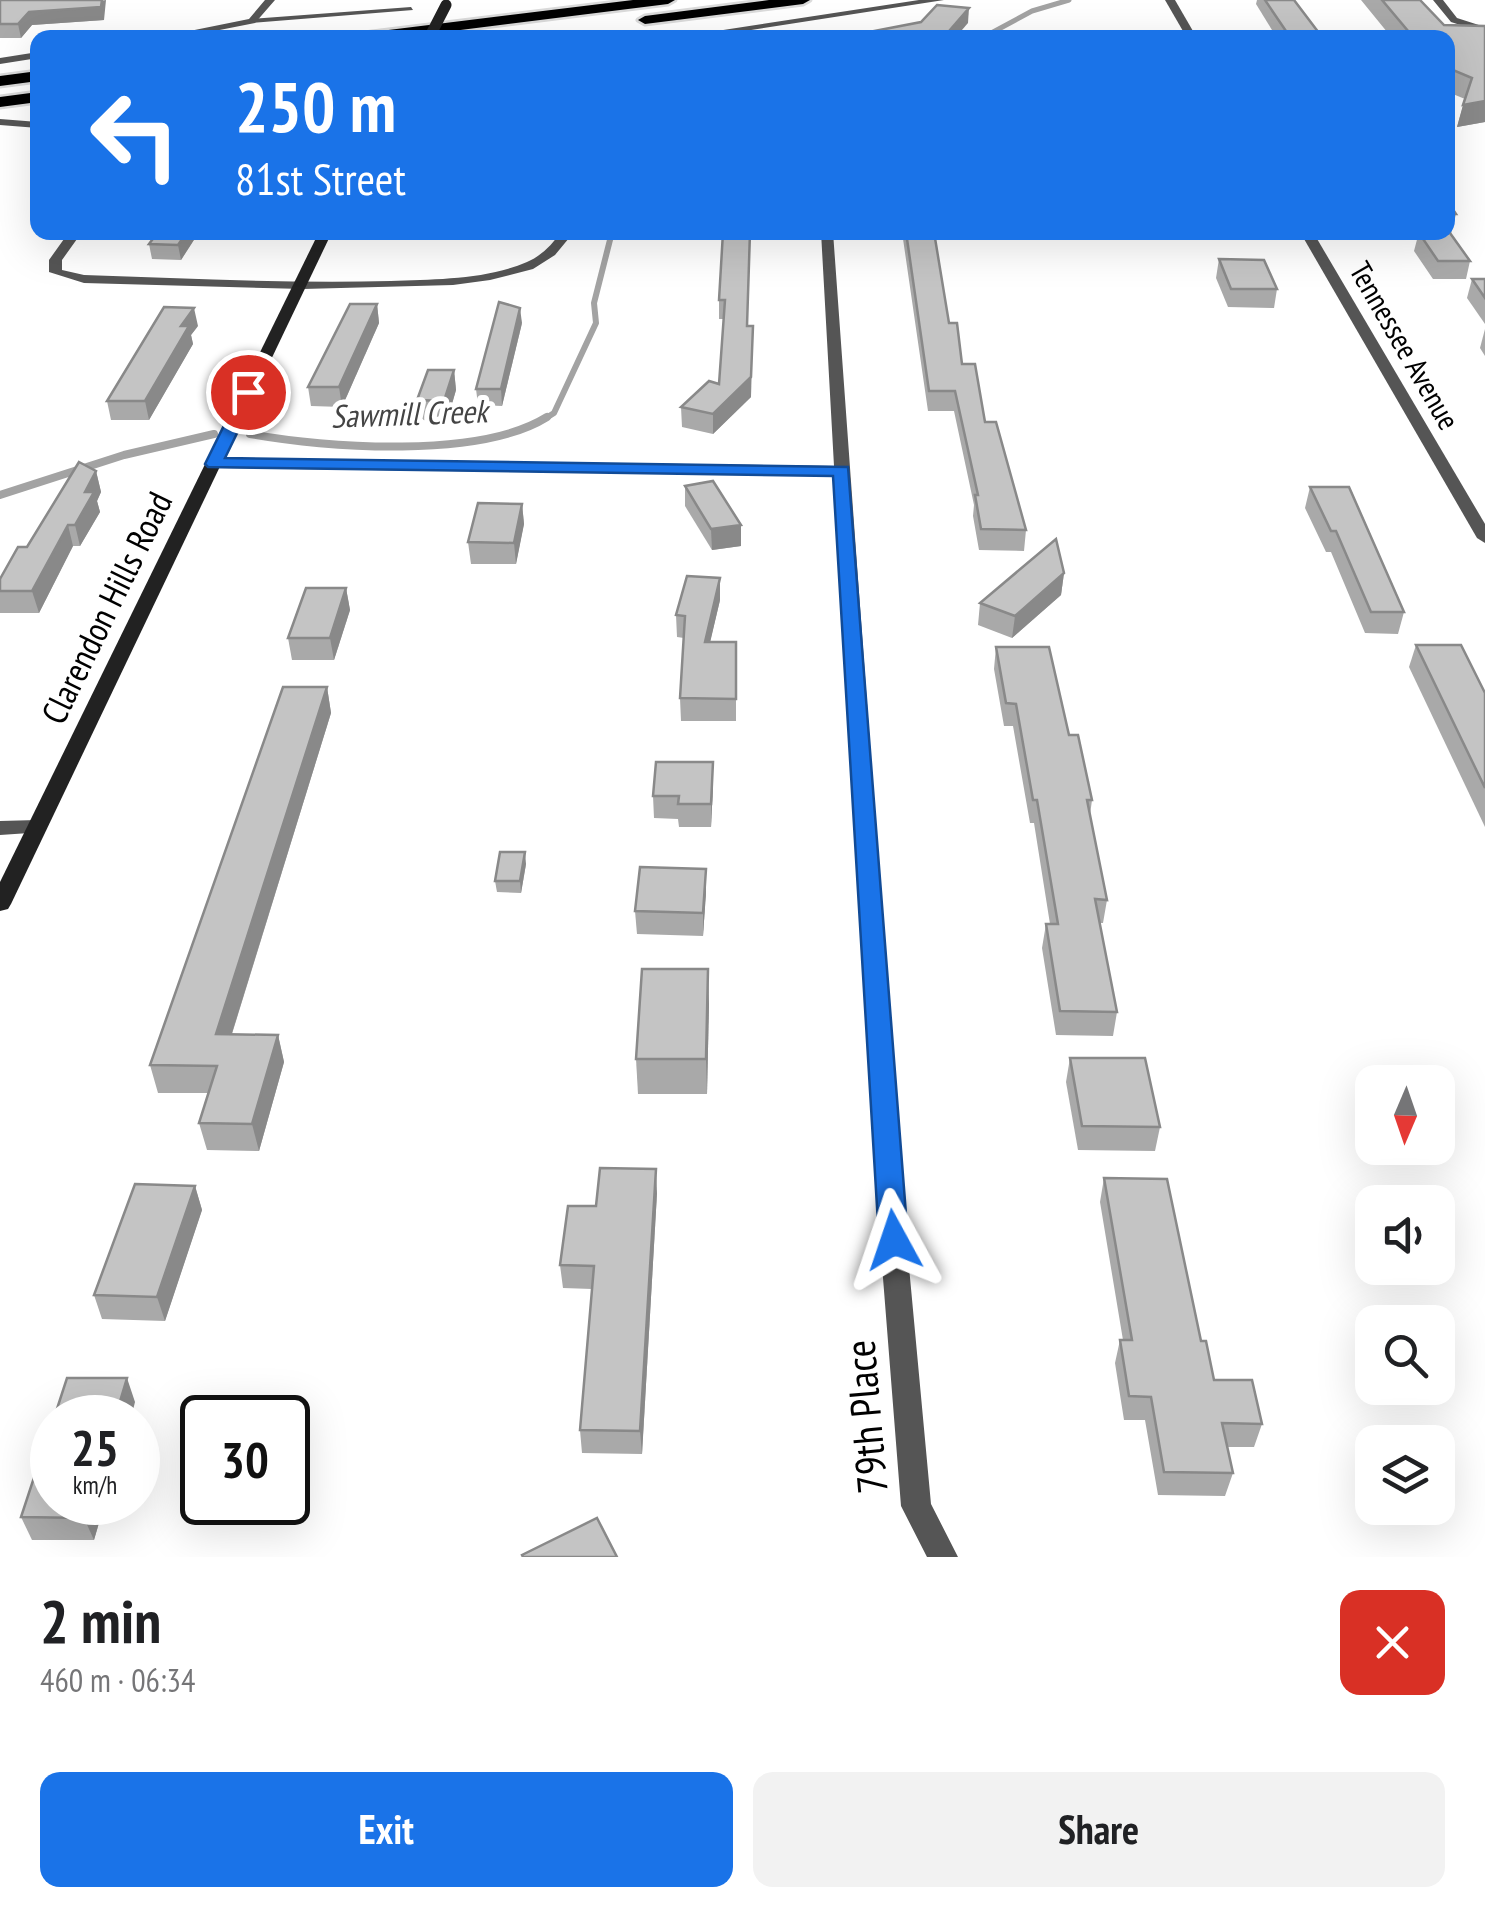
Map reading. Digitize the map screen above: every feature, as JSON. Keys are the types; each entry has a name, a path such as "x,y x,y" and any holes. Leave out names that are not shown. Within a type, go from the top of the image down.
{"highway":[{"path":"422,30 668,0"},
{"path":"626,22 802,0"},
{"path":"0,80 30,77"},
{"path":"0,102 30,98"}],"street":[{"path":"203,30 252,21 270,0"},
{"path":"731,30 939,0"},
{"path":"1170,0 1187,30"},
{"path":"1438,0 1454,20 1485,30"},
{"path":"432,30 447,2"},
{"path":"0,61 30,56"},
{"path":"0,122 30,124"},
{"path":"70,240 55,260 56,272 84,279 300,286 436,284 483,279 532,265 563,240"},
{"name":"Clarendon Hills Road","path":"0,904 322,240"},
{"name":"79th Place","path":"827,240 890,1202 916,1506 943,1557"},
{"name":"Tennessee Avenue","path":"1311,240 1485,538"},
{"path":"214,464 842,471"},
{"path":"0,828 37,828"}],"lane":[{"path":"252,21 411,9"}],"building":[{"path":"0,0 102,0 101,7 29,12 18,24 0,24"},
{"path":"1265,0 1294,0 1317,30 1285,30"},
{"path":"1382,0 1420,0 1444,25 1485,26 1485,101 1463,105 1472,78 1455,71 1455,30 1407,30"},
{"path":"937,5 969,8 950,30 880,30 921,22"},
{"path":"152,240 181,240 178,245 149,244"},
{"path":"723,240 750,240 747,326 753,326 751,377 713,414 681,407 709,381 719,384 725,300 719,300"},
{"path":"907,240 935,240 949,323 957,323 962,364 975,364 985,422 996,422 1026,530 981,529 978,495 955,391 929,391"},
{"path":"1424,240 1455,240 1470,261 1438,261"},
{"path":"1219,259 1264,260 1277,289 1231,289"},
{"path":"1472,279 1485,279 1485,298"},
{"path":"499,302 520,308 501,389 476,389"},
{"path":"350,304 377,304 339,387 308,387"},
{"path":"164,307 194,308 181,326 189,326 145,401 107,401"},
{"path":"428,370 454,370 444,401 417,400"},
{"path":"79,462 96,471 85,492 94,492 75,525 68,525 32,591 0,591 0,579 18,547 27,547"},
{"path":"713,481 741,525 711,529 685,486"},
{"path":"1310,487 1349,487 1404,612 1371,612 1336,531 1331,531"},
{"path":"478,503 522,504 514,543 468,542"},
{"path":"1056,539 1064,573 1015,616 980,603"},
{"path":"687,576 720,578 705,642 736,642 736,699 680,698 685,616 676,615"},
{"path":"306,588 346,588 330,638 288,638"},
{"path":"1416,645 1461,645 1485,693 1485,788"},
{"path":"996,647 1049,647 1069,735 1078,735 1092,800 1087,800 1107,900 1095,899 1117,1012 1060,1011 1046,924 1058,924 1037,800 1033,800 1016,704 1006,703"},
{"path":"283,687 327,687 216,1034 278,1035 252,1124 199,1123 217,1066 150,1065"},
{"path":"656,762 713,762 711,804 678,804 679,796 653,796"},
{"path":"500,852 525,852 520,881 495,881"},
{"path":"640,867 706,869 703,913 635,911"},
{"path":"642,969 708,969 706,1059 636,1059"},
{"path":"1070,1058 1145,1058 1160,1127 1082,1126"},
{"path":"600,1168 656,1169 640,1431 580,1430 594,1266 560,1265 568,1206 596,1206"},
{"path":"1104,1178 1167,1179 1201,1341 1206,1341 1214,1380 1252,1380 1262,1424 1222,1423 1233,1473 1164,1472 1151,1397 1129,1396 1120,1340 1132,1340"},
{"path":"135,1184 195,1186 157,1297 94,1295"},
{"path":"67,1378 127,1378 122,1395 61,1395"},
{"path":"30,1490 30,1517 21,1517"},
{"path":"597,1518 617,1557 523,1557 522,1555"}],"waterway":[{"name":"Sawmill Creek","path":"997,30 1032,11 1069,0"},
{"name":"Sawmill Creek","path":"543,420 554,413 596,323 594,303 610,240"},
{"name":"Sawmill Creek","path":"250,434 360,446 444,445 518,430 547,417"},
{"name":"Sawmill Creek","path":"0,495 124,455 214,434"}],"route":[{"path":"248,392 214,464 842,471 894,1240"}]}
